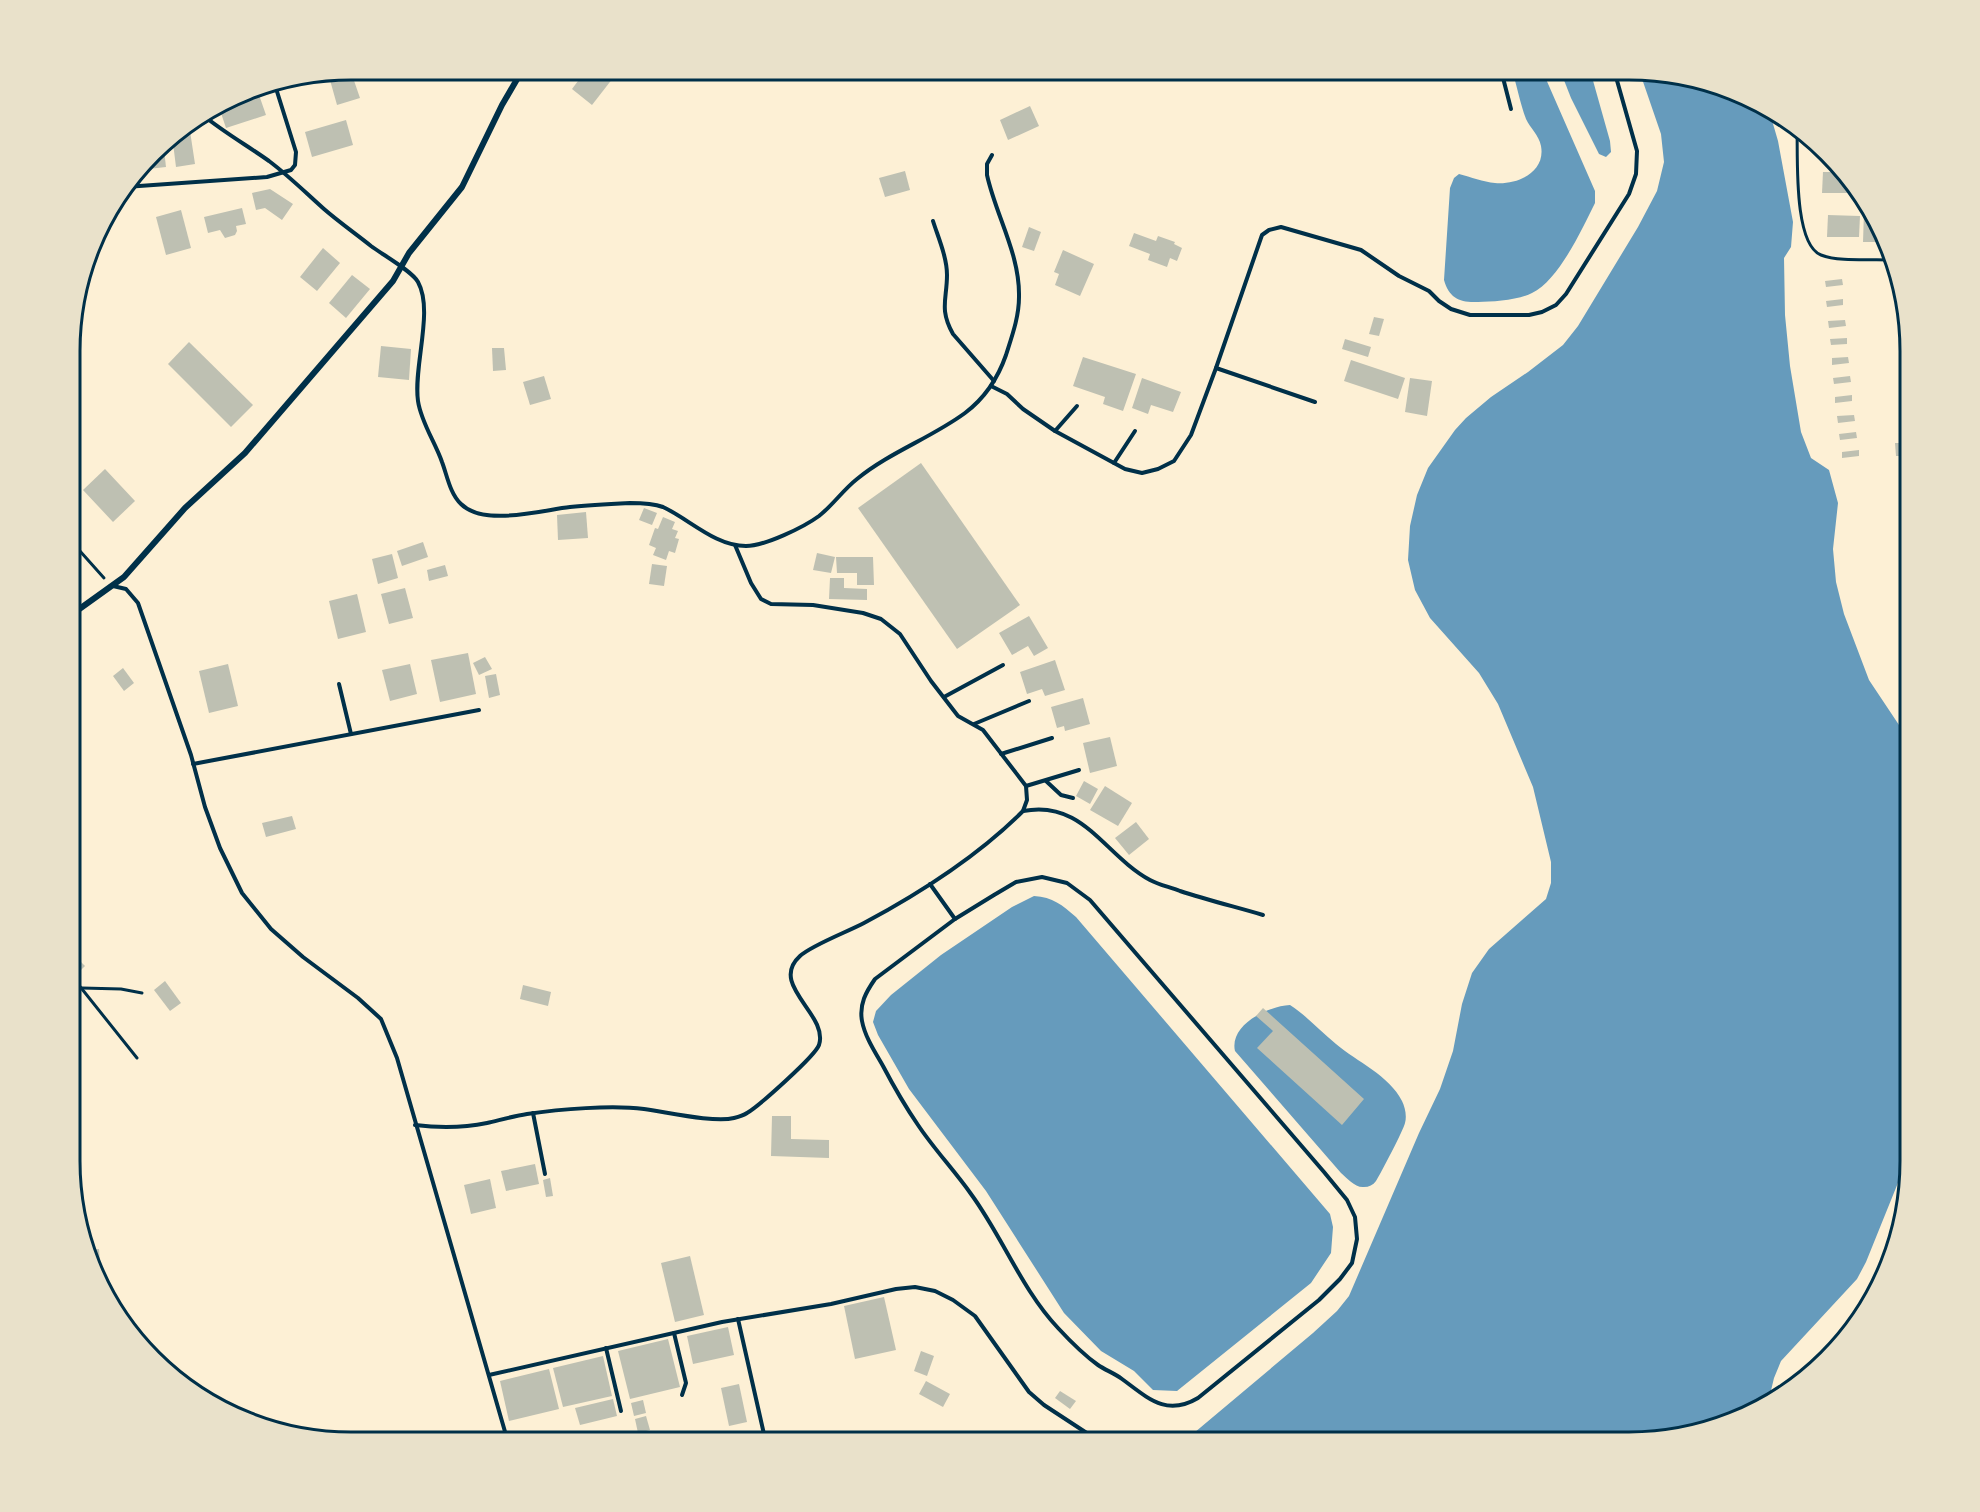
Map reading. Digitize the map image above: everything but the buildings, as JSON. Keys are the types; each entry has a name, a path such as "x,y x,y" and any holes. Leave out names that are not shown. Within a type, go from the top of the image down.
{"street":[{"path":"80,609 124,578 185,508 259,437 393,281 409,254 462,187 517,80"}],"lane":[{"path":"1504,80 1511,109"},
{"path":"991,386 1007,394 1023,410 1055,431 1125,469 1142,472 1158,469 1174,461 1191,435 1257,246 1262,236 1269,230 1281,227 1361,250 1399,276 1429,291 1452,309 1470,315 1529,315 1542,312 1556,305 1566,294 1629,194 1636,174 1636,151 1617,80"},
{"path":"134,186 267,177 291,170 295,165 296,152 277,90"},
{"path":"209,120 282,173 328,212 410,273 418,282 422,294 423,327 417,382 419,407 459,503 468,510 498,516 572,507 648,503 662,507 722,540 735,545 748,546 802,526 821,515 857,478 965,413 981,400 991,386 1002,367 1015,328 1019,300 1019,280 1014,259 987,175 987,164 992,155"},
{"path":"933,220 946,263 947,274 943,302 948,325 953,334 994,381"},
{"path":"1216,368 1314,402"},
{"path":"1055,431 1077,406"},
{"path":"1113,463 1135,431"},
{"path":"415,1125 433,1128 457,1127 563,1110 642,1108 684,1115 733,1119 746,1114 811,1058 819,1045 820,1031 790,978 792,964 801,954 863,924 930,884 959,864 1023,811 1027,800 1026,786 983,730 958,716 900,634 880,619 863,613 813,605 771,604 761,599 751,583 735,545"},
{"path":"112,586 126,590 138,603 193,764 205,807 220,848 242,893 271,929 303,957 358,998 381,1020 397,1058 505,1432"},
{"path":"944,698 1003,665"},
{"path":"339,684 351,734"},
{"path":"973,725 1029,701"},
{"path":"193,764 479,710"},
{"path":"1001,754 1052,738"},
{"path":"1026,786 1079,770"},
{"path":"1045,781 1061,795 1073,798"},
{"path":"1023,811 1049,809 1076,818 1118,858 1152,881 1263,915"},
{"path":"1042,877 1067,883 1090,900 1347,1200 1355,1217 1357,1239 1352,1263 1340,1279 1301,1315 1198,1398 1186,1405 1172,1407 1144,1396 1118,1376 1098,1365 1057,1327 1040,1306 972,1195 914,1119 869,1042 862,1023 860,1008 866,992 876,980 955,919 1016,882 1042,877"},
{"path":"930,884 955,919"},
{"path":"533,1113 545,1174"},
{"path":"489,1375 738,1319 915,1287 935,1291 953,1300 975,1316 1029,1392 1044,1405 1085,1432"},
{"path":"738,1319 764,1432"},
{"path":"674,1333 686,1383 682,1395"},
{"path":"606,1348 621,1411"}],"path":[{"path":"1797,137 1800,209 1803,230 1811,249 1819,255 1829,257 1885,260"},
{"path":"80,552 112,586"},
{"path":"80,986 137,1058"},
{"path":"82,988 121,989 142,993"}],"water":[{"path":"1515,80 1546,80 1595,191 1595,203 1569,253 1542,286 1532,293 1513,299 1466,302 1452,295 1444,280 1450,188 1454,178 1459,174 1482,181 1503,183 1520,179 1534,170 1539,163 1541,146 1522,107"},
{"path":"1564,80 1593,80 1610,141 1611,152 1606,157 1599,154"},
{"path":"1642,80 1700,89 1750,107 1772,120 1778,141 1793,222 1791,247 1784,258 1785,315 1790,366 1801,432 1811,458 1829,470 1838,503 1833,549 1836,582 1844,614 1869,680 1900,726 1900,1178 1857,1279 1781,1361 1770,1393 1750,1405 1717,1418 1683,1427 1648,1432 1195,1432 1313,1333 1337,1311 1349,1296 1440,1089 1453,1051 1462,1004 1472,973 1489,949 1546,899 1551,883 1551,862 1533,787 1498,704 1479,673 1430,618 1415,590 1408,560 1410,526 1417,495 1428,468 1455,430 1491,397 1563,345 1578,326 1657,191 1664,162 1661,134"},
{"path":"1034,896 1057,902 1076,917 1330,1214 1333,1227 1331,1253 1311,1283 1177,1391 1153,1390 1134,1371 1101,1351 1064,1313 986,1191 909,1089 873,1022 876,1011 891,995 941,955 1012,907"},
{"path":"1290,1005 1344,1051 1381,1076 1403,1103 1406,1117 1404,1127 1371,1186 1357,1186 1341,1173 1235,1051 1238,1033 1244,1025 1261,1013"}]}
